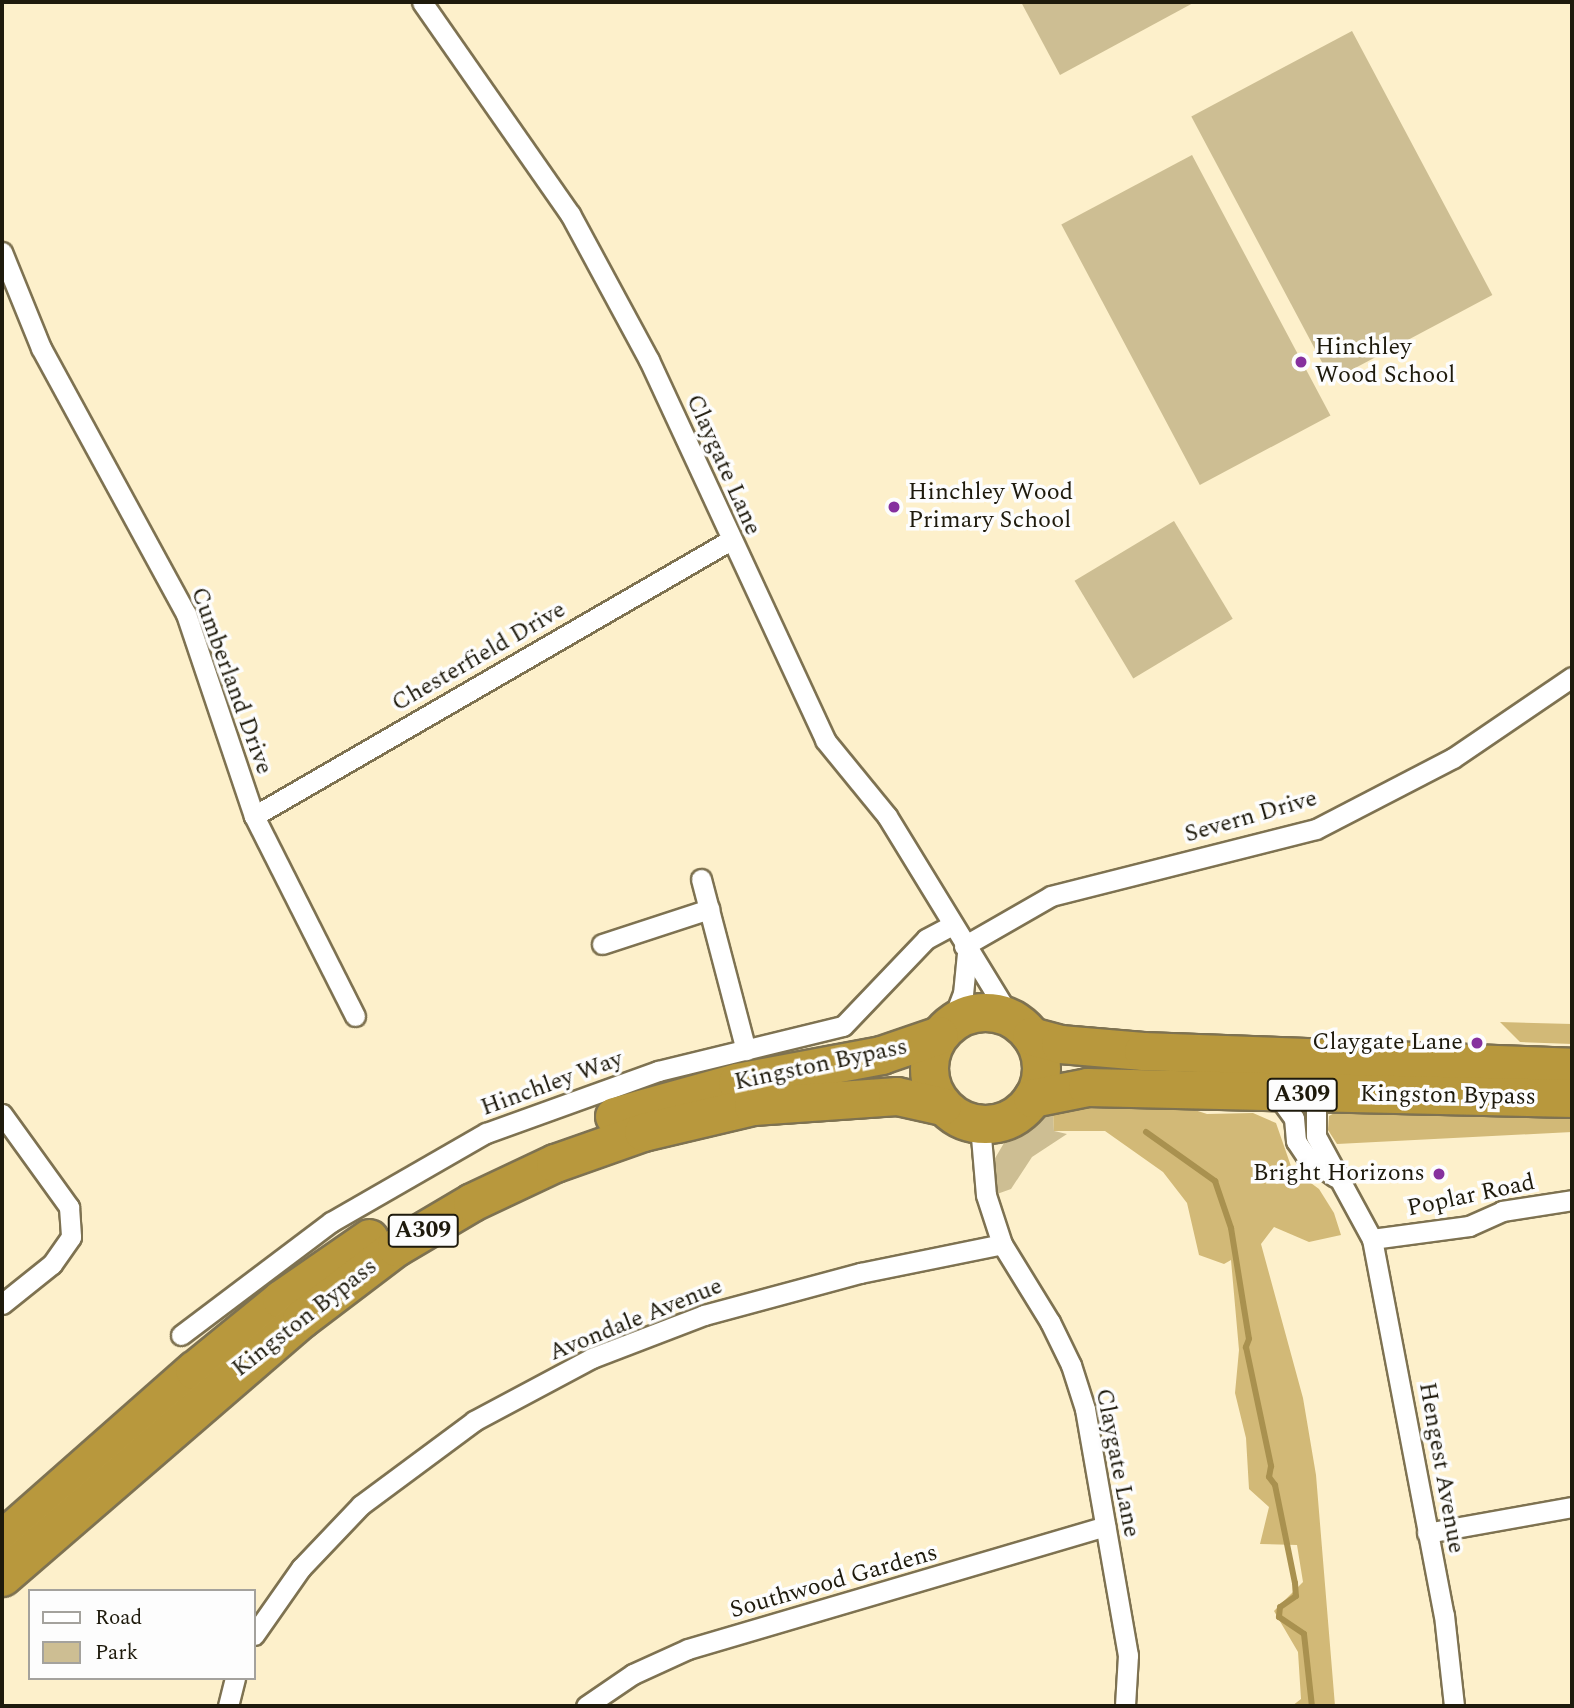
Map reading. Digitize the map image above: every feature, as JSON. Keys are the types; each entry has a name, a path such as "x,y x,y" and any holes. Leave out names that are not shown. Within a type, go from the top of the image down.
{"highway":[{"path":"983,1012 1020,1027 1040,1059 1041,1077 1032,1098 1016,1115 980,1125 954,1115 942,1106 930,1083 928,1067 946,1029 983,1012"},
{"name":"Kingston Bypass","path":"1020,1027 1060,1044 1179,1052 1572,1067"},
{"name":"Kingston Bypass","path":"2,1539 281,1299 359,1244 472,1176 592,1123 677,1096 881,1055 946,1029"},
{"name":"Kingston Bypass","path":"1032,1098 1087,1087 1277,1095 1572,1098"},
{"name":"Kingston Bypass","path":"2,1577 301,1319 396,1247 472,1202 555,1163 643,1132 753,1106 897,1096 942,1106"}],"street":[{"name":"Claygate Lane","path":"422,2 570,214 615,293 729,541 825,740 887,816 966,949 1020,1027"},
{"name":"Cumberland Drive","path":"2,252 41,348 186,614 254,816 355,1016"},
{"name":"Chesterfield Drive","path":"254,816 729,541"},
{"name":"Severn Drive","path":"966,949 1051,896 1316,829 1453,758 1572,677"},
{"path":"701,879 746,1050"},
{"path":"602,944 709,909"},
{"name":"Hinchley Way","path":"181,1335 331,1223 486,1133 658,1071 843,1026 926,939 952,925"},
{"path":"946,1029 963,995 966,949"},
{"path":"1179,1052 1228,1066 1309,1070 1315,1076 1316,1136 1345,1184 1372,1239"},
{"path":"1277,1095 1294,1118 1296,1141 1306,1156 1345,1184"},
{"path":"2,1114 69,1207 71,1237 52,1264 2,1304"},
{"name":"Claygate Lane","path":"980,1125 986,1195 1002,1244 1071,1365 1085,1409 1128,1655 1125,1706"},
{"name":"Poplar Road","path":"1372,1239 1469,1226 1502,1211 1572,1200"},
{"name":"Hengest Avenue","path":"1372,1239 1444,1615 1454,1706"},
{"name":"Avondale Avenue","path":"256,1632 301,1568 361,1505 474,1421 557,1377 704,1315 860,1273 1002,1244"},
{"path":"1427,1533 1572,1507"},
{"name":"Southwood Gardens","path":"586,1706 633,1674 688,1649 1105,1526"},
{"path":"228,1706 234,1680"}],"green space":[{"path":"1021,2 1195,2 1060,75"},
{"path":"1352,31 1492,295 1332,380 1191,116"},
{"path":"1192,155 1330,415 1200,485 1061,224"},
{"path":"1174,521 1233,619 1133,678 1075,581"},
{"path":"1053,1111 1054,1131 1067,1134 1032,1157 1011,1189 997,1194 991,1165 1004,1143 1021,1127"}],"shaded area":[{"path":"1500,1022 1572,1024 1572,1044 1520,1042"},
{"path":"1084,1103 1173,1103 1207,1114 1253,1113 1276,1123 1292,1169 1319,1189 1334,1213 1341,1235 1309,1242 1274,1227 1261,1244 1303,1398 1316,1475 1335,1706 1292,1706 1301,1699 1298,1652 1274,1611 1303,1582 1297,1545 1260,1544 1269,1507 1249,1489 1246,1438 1235,1393 1239,1350 1231,1260 1224,1264 1199,1255 1187,1203 1163,1172 1105,1131 1054,1131 1053,1111"},
{"path":"1345,1107 1572,1111 1572,1132 1337,1144 1328,1130 1329,1116"}],"waterway":[{"path":"1146,1132 1215,1181 1231,1228 1249,1339 1246,1347 1271,1466 1269,1477 1275,1485 1295,1583 1296,1596 1280,1607 1279,1617 1304,1634 1312,1706"}],"place":[{"name":"Hinchley Wood School","path":"1301,362"},
{"name":"Hinchley Wood Primary School","path":"894,507"},
{"name":"Claygate Lane","path":"1477,1043"},
{"name":"Bright Horizons","path":"1439,1174"}]}
